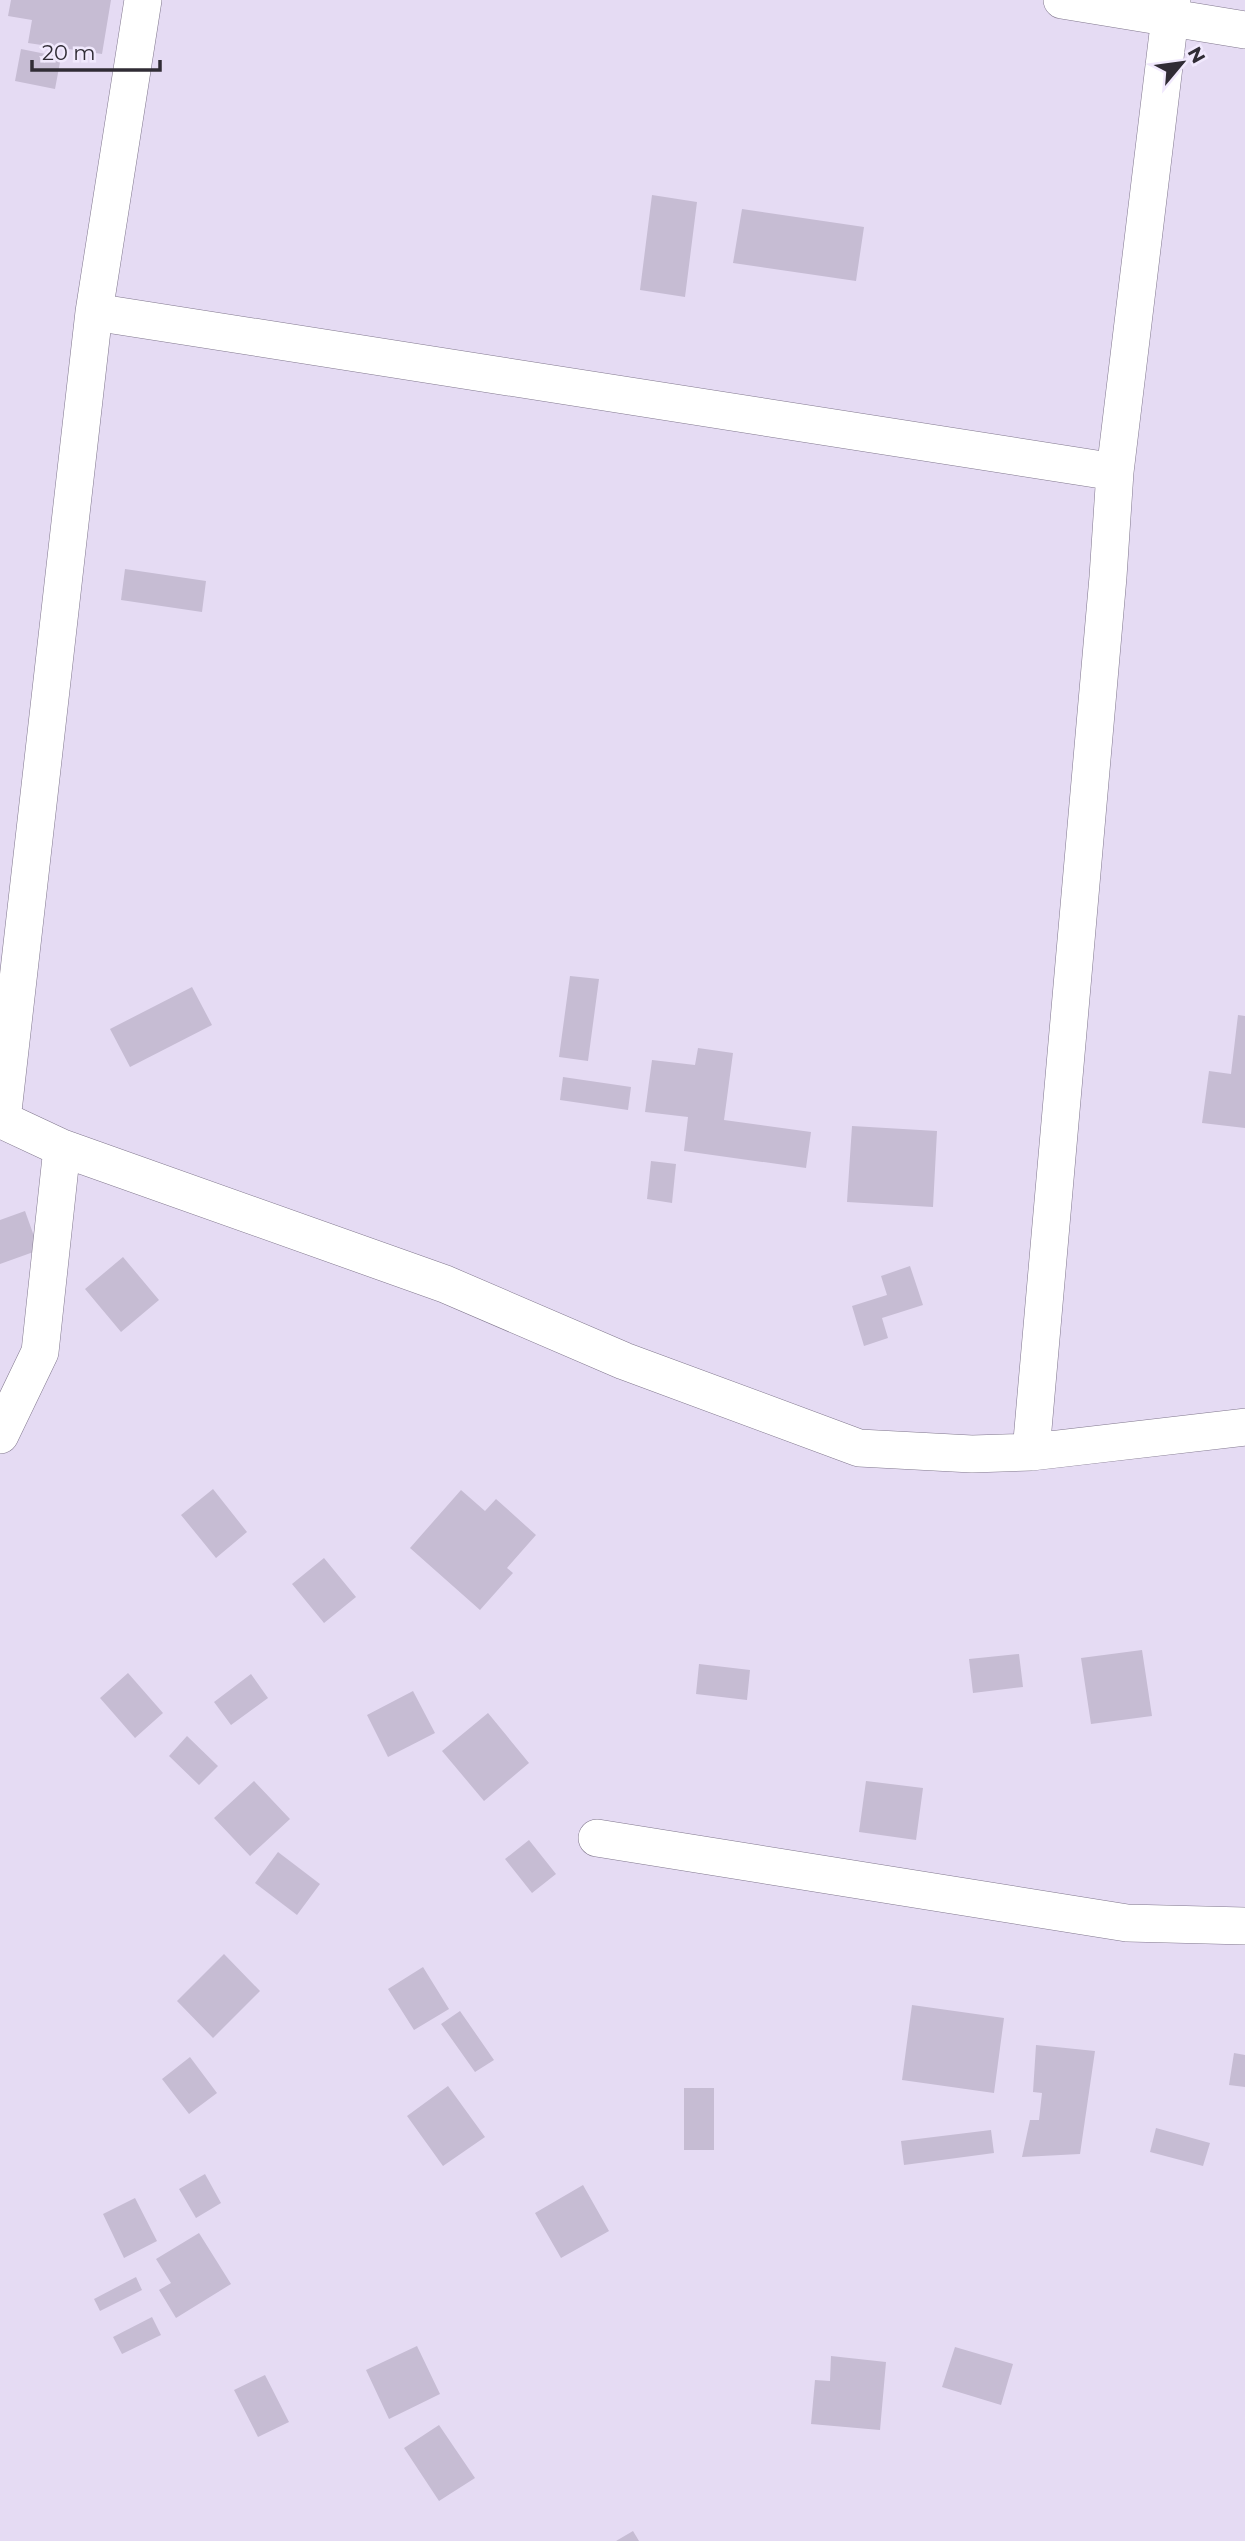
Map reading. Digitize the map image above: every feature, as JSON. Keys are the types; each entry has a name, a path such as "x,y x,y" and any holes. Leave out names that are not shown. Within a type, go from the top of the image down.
{"street":[{"path":"143,0 94,312 1,1120 62,1148 445,1284 624,1361 859,1448 972,1454 1031,1452 1245,1427"},
{"path":"1062,0 1170,8 1245,30"},
{"path":"1031,1452 1115,472 1170,8"},
{"path":"94,312 1115,472"},
{"path":"0,1435 40,1352 62,1148"},
{"path":"597,1838 1127,1923 1245,1926"}],"building":[{"path":"11,0 111,0 102,54 28,43 32,20 8,16"},
{"path":"21,49 61,57 55,89 15,81"},
{"path":"652,195 697,202 685,297 640,290"},
{"path":"742,209 864,227 856,281 733,263"},
{"path":"125,569 206,581 202,612 121,600"},
{"path":"570,976 599,979 588,1061 559,1057"},
{"path":"192,987 212,1025 130,1067 110,1029"},
{"path":"1238,1015 1245,1016 1245,1128 1202,1123 1209,1071 1231,1074"},
{"path":"698,1048 733,1053 724,1120 811,1132 806,1168 684,1151 688,1117 645,1112 652,1060 695,1065"},
{"path":"563,1077 631,1087 628,1110 560,1100"},
{"path":"852,1126 937,1131 933,1207 847,1202"},
{"path":"651,1161 676,1164 672,1203 647,1199"},
{"path":"25,1211 39,1250 0,1264 0,1220"},
{"path":"123,1257 159,1300 121,1332 85,1289"},
{"path":"910,1266 923,1305 882,1318 888,1338 864,1346 852,1306 887,1295 881,1276"},
{"path":"213,1489 247,1532 216,1558 181,1515"},
{"path":"461,1490 485,1511 496,1499 536,1535 507,1568 513,1573 480,1610 410,1548"},
{"path":"324,1558 356,1597 324,1623 292,1584"},
{"path":"1142,1650 1152,1716 1091,1724 1081,1658"},
{"path":"1019,1654 1023,1687 973,1693 969,1659"},
{"path":"699,1664 750,1670 747,1700 696,1694"},
{"path":"128,1673 163,1713 135,1738 100,1698"},
{"path":"251,1674 268,1698 231,1725 214,1702"},
{"path":"413,1691 435,1733 388,1757 367,1715"},
{"path":"488,1713 529,1763 484,1801 442,1751"},
{"path":"187,1736 218,1766 199,1785 169,1756"},
{"path":"254,1781 290,1819 250,1856 214,1818"},
{"path":"866,1781 923,1788 916,1840 859,1832"},
{"path":"529,1840 556,1874 532,1893 505,1859"},
{"path":"278,1852 320,1884 297,1915 255,1883"},
{"path":"224,1954 260,1991 213,2038 177,2001"},
{"path":"423,1967 449,2009 414,2030 388,1989"},
{"path":"912,2005 1004,2018 994,2093 902,2080"},
{"path":"460,2011 494,2060 475,2072 441,2024"},
{"path":"1036,2045 1095,2051 1080,2154 1022,2157 1030,2120 1039,2120 1042,2093 1033,2092"},
{"path":"1234,2053 1245,2055 1245,2087 1229,2085"},
{"path":"190,2057 217,2093 189,2114 162,2079"},
{"path":"448,2086 485,2137 443,2166 407,2116"},
{"path":"684,2088 714,2088 714,2150 684,2150"},
{"path":"1156,2128 1210,2143 1203,2166 1150,2152"},
{"path":"991,2130 994,2153 904,2165 901,2141"},
{"path":"205,2174 221,2203 196,2218 179,2189"},
{"path":"583,2185 609,2231 561,2258 535,2213"},
{"path":"135,2198 157,2241 124,2258 103,2214"},
{"path":"199,2233 231,2284 176,2318 159,2290 171,2283 156,2259"},
{"path":"136,2277 142,2290 100,2311 94,2299"},
{"path":"152,2317 161,2335 122,2354 113,2337"},
{"path":"417,2346 440,2394 389,2419 366,2370"},
{"path":"955,2347 1013,2364 1001,2405 942,2387"},
{"path":"831,2356 886,2362 880,2430 811,2424 815,2380 830,2381"},
{"path":"265,2375 289,2422 258,2437 234,2390"},
{"path":"439,2425 475,2478 439,2501 404,2448"},
{"path":"633,2531 639,2541 616,2541"}]}
